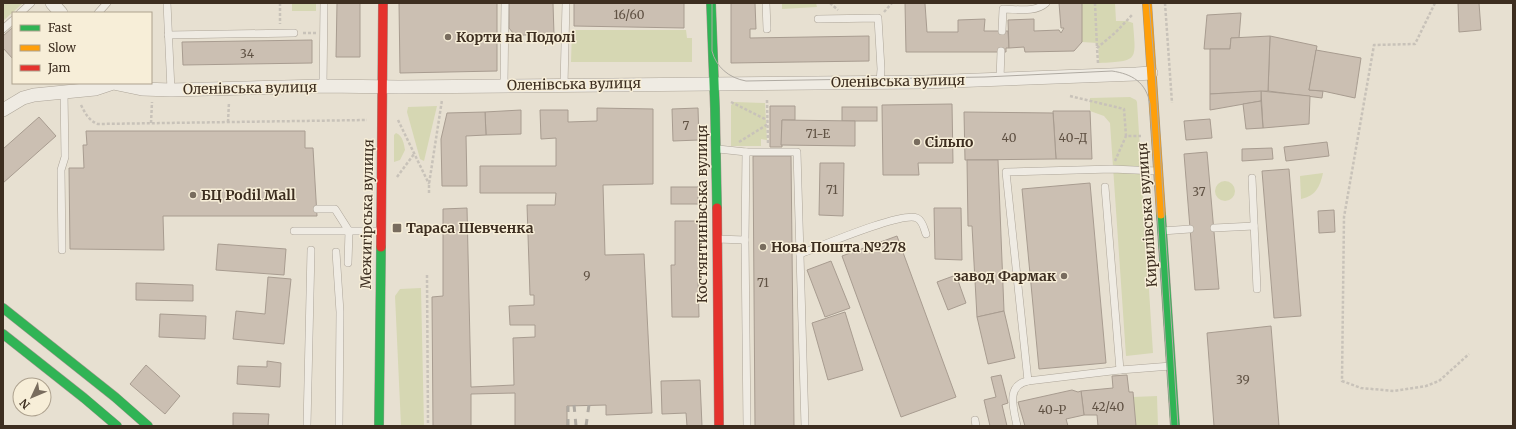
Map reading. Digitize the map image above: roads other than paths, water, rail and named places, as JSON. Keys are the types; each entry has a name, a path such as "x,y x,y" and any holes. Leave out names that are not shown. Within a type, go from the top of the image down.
{"street":[{"path":"52,3 60,12"},
{"name":"Межигірська вулиця","path":"378,426 383,3"},
{"name":"Костянтинівська вулиця","path":"711,3 716,83 716,239 719,426"},
{"name":"Кирилівська вулиця","path":"1147,3 1175,426"},
{"name":"Оленівська вулиця","path":"118,84 136,88 171,90 323,86 383,87 880,82 897,87 1000,79 1151,73"},
{"name":"Оленівська вулиця","path":"3,110 23,98 34,95 95,90 110,84"},
{"path":"3,308 115,397 148,426"},
{"path":"3,334 117,426"}],"lane":[{"path":"21,12 31,3"},
{"path":"99,12 107,3"},
{"path":"168,3 171,90"},
{"path":"323,86 324,3"},
{"path":"504,85 505,3"},
{"path":"564,85 566,3"},
{"path":"766,3 767,29"},
{"path":"1002,31 1003,9 1033,9 1040,8 1046,3"},
{"path":"818,19 878,18 881,69 880,82"},
{"path":"3,29 12,21"},
{"path":"168,35 294,33"},
{"path":"1000,79 1001,51"},
{"path":"62,250 61,170 65,157 64,92"},
{"path":"716,149 746,152 797,152 805,426"},
{"path":"746,152 745,240 747,426"},
{"path":"1028,381 1006,172 1112,169 1158,172"},
{"path":"1252,178 1257,289"},
{"path":"1105,187 1120,370"},
{"path":"317,209 335,209 349,231 348,263"},
{"path":"800,254 882,223 911,217 918,218 926,234"},
{"path":"1214,228 1254,226"},
{"path":"1162,231 1190,229"},
{"path":"294,231 381,231"},
{"path":"716,239 745,240"},
{"path":"307,426 311,250"},
{"path":"336,252 340,312 339,426"},
{"path":"1017,426 1012,399 1013,392 1018,386 1028,381 1120,370 1171,366"}],"tram line":[{"path":"712,3 712,51 714,57 724,71 740,80 985,77 1112,71 1126,74 1137,80 1145,90 1150,104 1171,426"},
{"path":"1149,3 1155,72 1178,426"}],"railway":[{"path":"574,405 576,426"},
{"path":"586,426 589,405"},
{"path":"568,406 568,426"}],"place":[{"name":"Корти на Подолі","path":"448,37"},
{"name":"Сільпо","path":"917,142"},
{"name":"БЦ Podil Mall","path":"193,195"},
{"name":"Тараса Шевченка","path":"397,228"},
{"name":"Нова Пошта №278","path":"763,247"},
{"name":"завод Фармак","path":"1064,276"}]}
